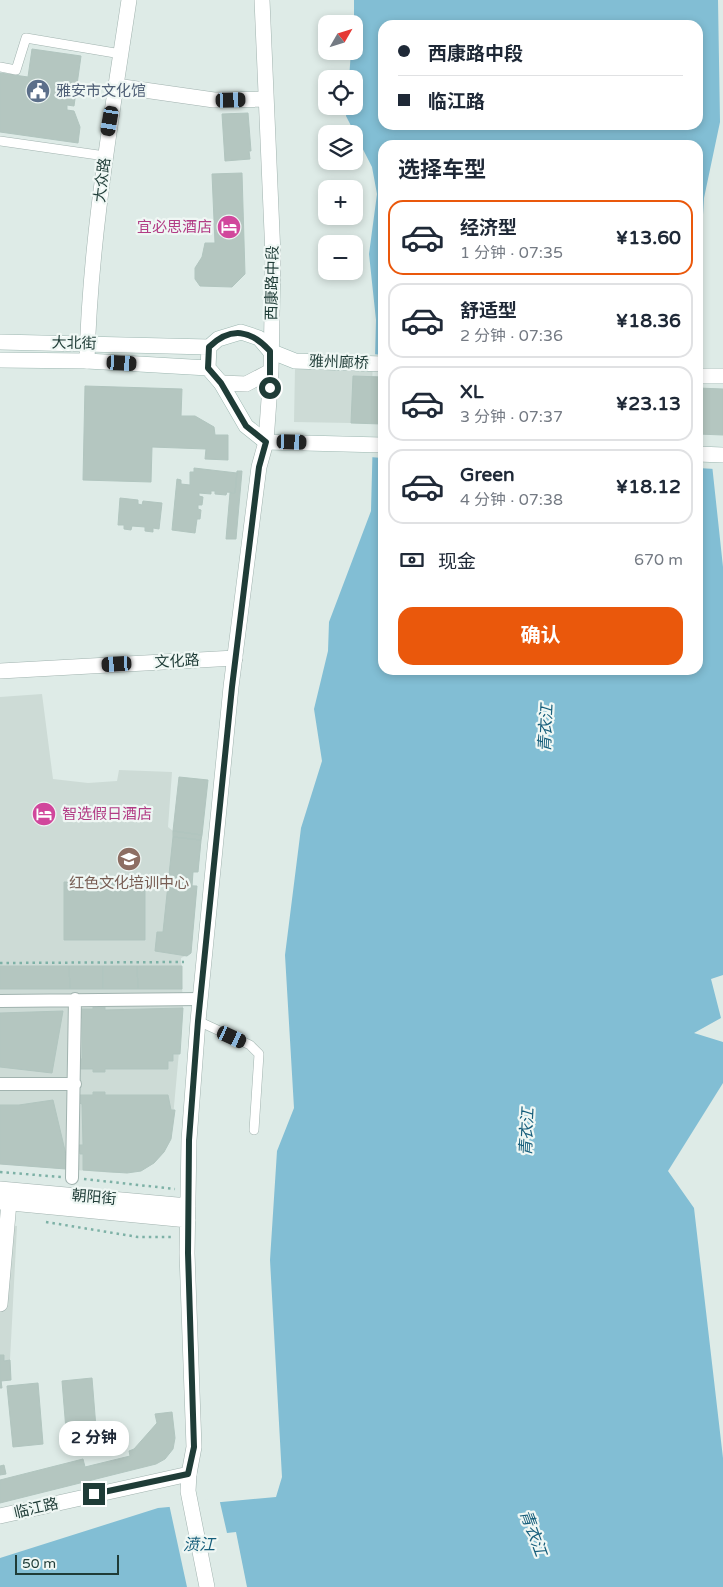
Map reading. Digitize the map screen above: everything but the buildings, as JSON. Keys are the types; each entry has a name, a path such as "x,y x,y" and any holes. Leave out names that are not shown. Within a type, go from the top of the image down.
{"street":[{"name":"大众路","path":"87,361 94,250 104,156 129,0"},
{"name":"西康路中段","path":"207,1587 188,1492 188,1474 194,1447 188,1213 189,1140 198,1021 235,658 259,467 266,442 271,370 273,256 262,0"},
{"path":"116,86 214,100 265,99"},
{"path":"270,351 259,338 241,332 218,339 209,347 208,368 221,383 246,426 266,442 378,445"},
{"name":"大北街","path":"0,342 209,347"},
{"name":"雅州廊桥","path":"270,351 295,361 378,364"},
{"name":"大北街","path":"0,360 87,361 208,368"},
{"path":"221,383 246,384 271,370"},
{"path":"703,376 723,376"},
{"path":"703,454 723,454"},
{"name":"文化路","path":"0,671 235,658"},
{"path":"72,1178 75,999"},
{"path":"0,1001 201,999"},
{"path":"0,1084 74,1084"},
{"path":"0,1304 5,1195"},
{"name":"朝阳街","path":"5,1195 188,1213"},
{"name":"临江路","path":"0,1516 188,1474"}],"lane":[{"path":"0,66 16,70 26,38 121,54"},
{"path":"0,141 104,156"},
{"path":"198,1021 250,1045 259,1054 254,1130"}],"path":[{"path":"0,963 184,962"},
{"path":"0,1172 181,1189"},
{"path":"45,1222 138,1237 177,1238"}],"shaded area":[{"path":"295,368 378,371 378,378 351,423 294,422"},
{"path":"42,694 53,779 88,783 117,781 119,770 172,772 168,827 173,831 202,835 198,872 193,872 192,885 197,886 191,953 181,958 183,1008 171,1139 164,1152 154,1163 141,1171 114,1173 0,1164 0,697"},
{"path":"0,1224 17,1226 10,1360 11,1380 2,1381 2,1388 0,1388"}],"water":[{"path":"354,0 718,0 720,122 704,198 703,215 703,140 378,140 378,675 703,675 703,381 723,567 723,975 711,979 721,1018 694,1033 723,1042 723,1083 668,1171 694,1208 723,1458 723,1587 0,1587 0,1558 158,1508 276,1497 282,1477 270,1260 277,1151 294,1108 285,955 301,828 322,761 314,709 328,651 329,622 371,511 376,320 369,254 377,194 372,167 363,149 363,125 351,125 346,116 363,115 363,70 350,70 350,60 363,60 363,15 354,15"}],"pier":[{"path":"373,354 378,355 378,458 370,457"},
{"path":"703,365 715,469 703,468"},
{"path":"219,1498 227,1533 236,1532 247,1587 187,1587 169,1504"}],"place":[{"name":"雅安市文化馆","path":"38,91"},
{"name":"宜必思酒店","path":"229,227"},
{"name":"智选假日酒店","path":"44,814"},
{"name":"红色文化培训中心","path":"129,859"}],"route":[{"path":"94,1494 188,1474 194,1447 188,1253 189,1140 198,1021 232,687 259,467 266,442 246,426 221,383 208,368 209,347 218,339 241,332 259,338 270,351 270,388"}],"water label":[{"name":"青衣江","path":"546,728"},
{"name":"青衣江","path":"527,1132"},
{"name":"青衣江","path":"533,1533"},
{"name":"𣸣江","path":"199,1545"}]}
